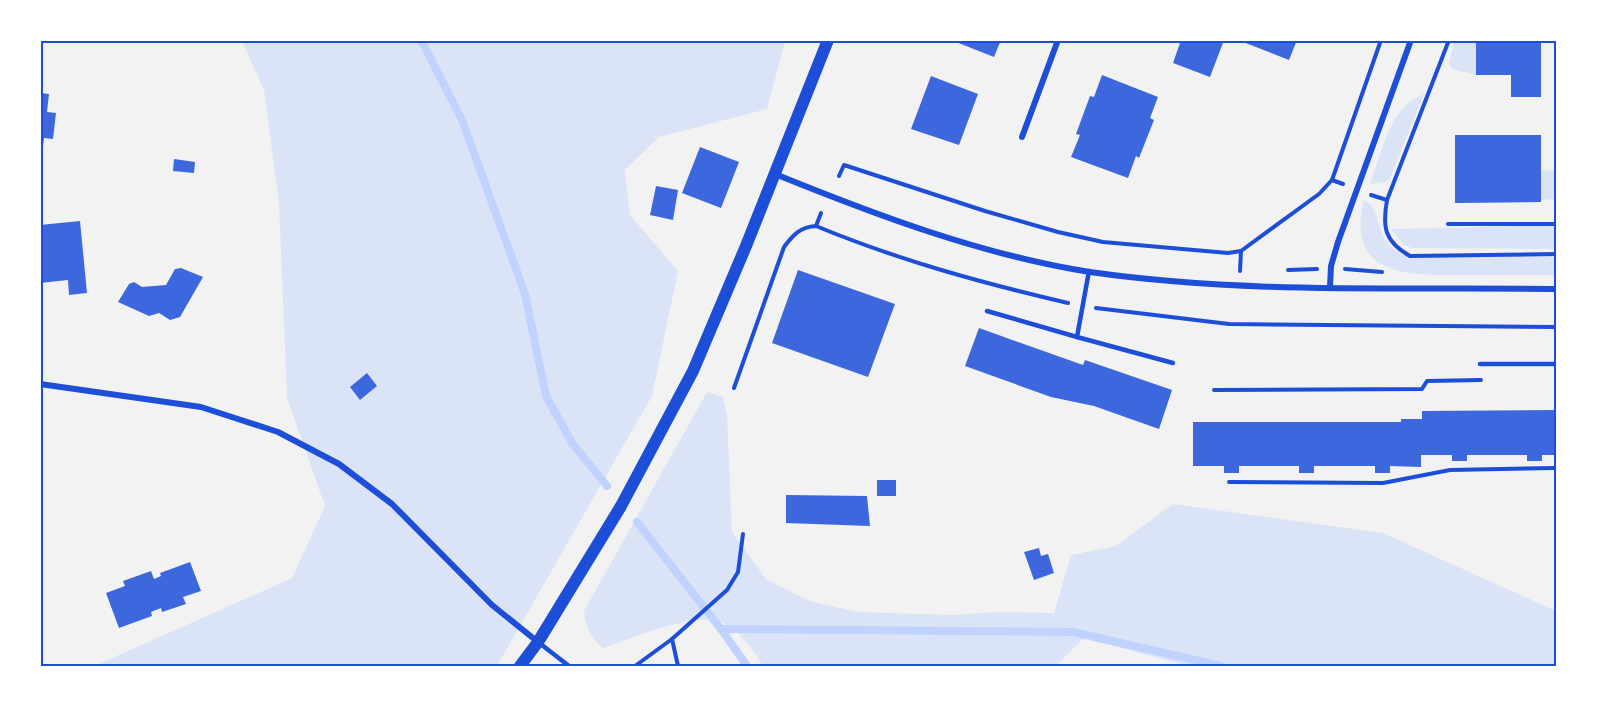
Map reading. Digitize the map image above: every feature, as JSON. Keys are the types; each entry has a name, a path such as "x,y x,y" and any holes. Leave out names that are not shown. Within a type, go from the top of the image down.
{"main road":[{"path":"520,666 538,642 621,506 693,371 828,40"}],"street":[{"path":"1022,137 1058,40"},
{"path":"1330,286 1331,269 1355,188 1411,40"},
{"path":"775,174 830,196 974,246 1089,271 1160,280 1268,288 1330,286 1557,289"},
{"path":"40,384 201,407 287,437 339,464 392,504 492,605 538,642"}],"lane":[{"path":"1103,40 1122,40"},
{"path":"1077,338 1089,271"},
{"path":"987,311 1173,363"},
{"path":"1480,364 1557,364"},
{"path":"538,642 569,666"}],"path":[{"path":"838,176 844,165 985,211 1103,242 1228,253 1241,251 1319,194 1332,180 1381,40"},
{"path":"1449,40 1387,200 1384,218 1386,232 1397,248 1410,256 1557,254"},
{"path":"1332,180 1343,184"},
{"path":"1368,193 1387,200"},
{"path":"816,226 821,213"},
{"path":"1448,224 1557,224"},
{"path":"734,388 784,247 794,234 806,227 816,226 898,258 971,280 1083,306 1229,324 1557,327"},
{"path":"1240,273 1241,251"},
{"path":"1282,271 1371,269 1387,273"},
{"path":"1214,390 1422,389 1427,381 1486,380"},
{"path":"1228,483 1383,483 1450,470 1557,468"},
{"path":"635,666 672,639 727,590 738,572 743,534"},
{"path":"672,639 678,666"}],"shaded area":[{"path":"242,41 785,41 767,109 659,137 625,170 630,215 678,271 652,396 497,666 94,666 292,578 325,506 287,398 279,204 264,90"},
{"path":"1454,41 1476,41 1476,75 1452,69 1449,64"},
{"path":"1424,94 1390,178 1386,182 1370,184 1388,132 1395,120 1412,100"},
{"path":"1556,170 1556,199 1541,200 1541,171"},
{"path":"1364,200 1374,211 1387,242 1404,255 1556,256 1556,275 1427,275 1389,268 1374,259 1365,246 1361,226"},
{"path":"1556,225 1556,249 1412,248 1403,245 1391,229"},
{"path":"707,392 723,397 727,415 732,532 766,579 809,601 858,612 953,615 997,612 1054,613 1071,555 1116,546 1173,504 1383,533 1556,611 1556,666 1188,666 1084,638 1056,666 763,666 741,636 723,623 711,620 697,620 663,627 603,648 589,632 584,611"}],"building":[{"path":"957,40 1001,40 994,57 956,42"},
{"path":"1181,40 1224,40 1210,77 1173,63"},
{"path":"1238,40 1297,40 1289,60"},
{"path":"1476,40 1541,40 1541,97 1511,97 1511,75 1476,75"},
{"path":"1102,75 1158,97 1150,118 1154,120 1139,158 1136,156 1128,178 1071,157 1080,135 1076,134 1090,96 1094,97"},
{"path":"931,76 978,94 959,145 911,129"},
{"path":"40,93 49,94 47,112 56,113 53,139 44,138 42,154"},
{"path":"1455,135 1541,135 1541,202 1455,203"},
{"path":"700,147 739,162 721,208 682,193"},
{"path":"174,159 195,162 194,173 173,171"},
{"path":"656,186 678,190 673,220 650,215"},
{"path":"80,221 87,293 69,295 68,280 40,283 40,225"},
{"path":"181,268 203,277 180,317 170,320 159,313 149,316 118,302 129,284 134,282 142,287 166,285 175,269"},
{"path":"798,270 895,304 868,377 772,343"},
{"path":"979,328 1083,365 1085,360 1172,390 1159,429 1094,406 1051,397 965,366"},
{"path":"367,373 377,386 360,400 350,387"},
{"path":"1556,410 1556,455 1542,455 1542,461 1527,461 1527,455 1467,455 1467,461 1452,461 1452,455 1421,455 1421,467 1390,466 1390,473 1375,473 1375,466 1314,466 1314,473 1299,473 1299,466 1239,466 1239,473 1224,473 1224,466 1193,466 1193,422 1401,422 1401,419 1422,419 1422,411"},
{"path":"877,480 896,480 896,496 877,496"},
{"path":"786,495 867,496 870,526 786,523"},
{"path":"1039,548 1041,556 1048,554 1054,573 1034,580 1024,552"},
{"path":"190,562 201,591 183,597 186,604 162,612 161,608 151,612 152,616 119,628 106,593 125,586 123,581 151,571 154,579 161,576 160,573"}],"waterway":[{"path":"421,40 462,120 525,294 546,396 572,443 607,486"},
{"path":"637,522 747,666"},
{"path":"721,629 1073,632 1221,666"}]}
